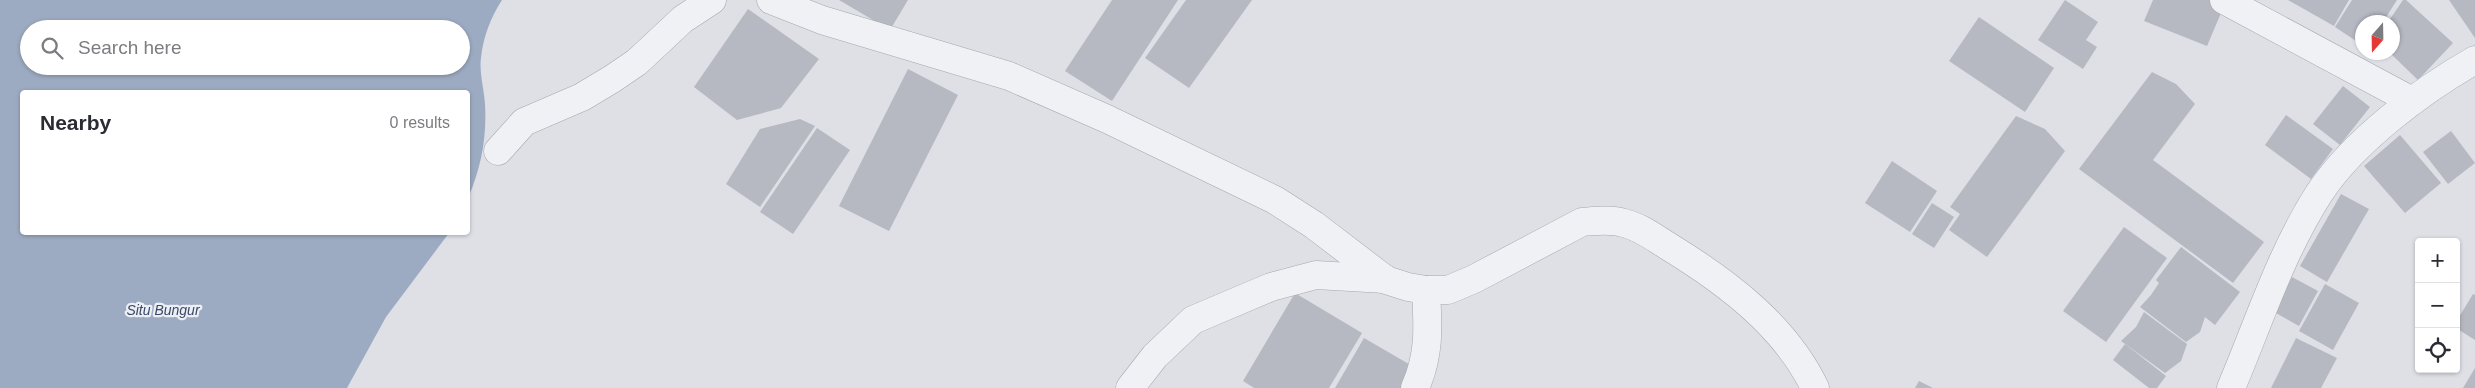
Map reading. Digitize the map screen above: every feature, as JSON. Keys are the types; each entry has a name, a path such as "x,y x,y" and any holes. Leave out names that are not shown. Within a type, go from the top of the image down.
{"street":[{"path":"498,150 524,122 582,97 612,79 637,62 683,19 712,0"},
{"path":"771,0 822,20 1009,76 1107,119 1275,200 1314,225 1386,280"},
{"path":"2224,0 2258,17 2325,56 2412,101"},
{"path":"2231,388 2287,251 2321,190 2357,147 2412,101 2475,60"},
{"path":"1130,388 1155,356 1194,320 1262,290 1316,276 1386,280 1426,290 1448,290 1474,279 1582,222 1623,222 1643,230 1703,267 1766,320 1789,344 1815,388"},
{"path":"1415,388 1423,371 1428,342 1426,290"}],"water":[{"name":"Situ Bungur","path":"0,0 502,0 488,28 482,50 481,69 485,116 484,140 480,164 470,192 470,90 20,90 20,235 448,235 386,317 347,388 0,388"}],"building":[{"path":"839,0 908,0 890,30"},
{"path":"1112,0 1178,0 1112,101 1065,71"},
{"path":"1186,0 1252,0 1189,88 1145,58"},
{"path":"2065,0 2098,22 2086,40 2097,47 2083,69 2038,40"},
{"path":"2153,0 2209,0 2224,6 2207,46 2144,21"},
{"path":"2288,0 2349,0 2334,26"},
{"path":"2352,0 2397,0 2387,15 2355,15 2355,40 2335,27"},
{"path":"2403,0 2406,0 2453,43 2418,80 2397,60 2400,60 2400,15 2393,15"},
{"path":"2449,0 2475,0 2475,38"},
{"path":"748,9 819,59 781,108 737,120 694,87"},
{"path":"1979,17 2054,68 2025,112 1949,61"},
{"path":"908,69 958,95 889,231 839,206"},
{"path":"2152,72 2176,84 2195,104 2153,160 2264,242 2233,283 2079,169"},
{"path":"2343,86 2370,107 2340,145 2313,124"},
{"path":"2286,115 2333,149 2311,179 2265,145"},
{"path":"2016,116 2045,129 2065,151 1987,257 1949,230 1960,214 1950,207"},
{"path":"800,119 815,126 760,207 726,184 760,129"},
{"path":"817,128 850,150 793,234 760,212"},
{"path":"2451,131 2475,163 2448,184 2423,152"},
{"path":"2400,135 2441,183 2405,213 2364,166"},
{"path":"1892,161 1937,191 1910,232 1865,203"},
{"path":"2341,194 2369,209 2327,282 2300,266"},
{"path":"1932,203 1954,217 1934,248 1912,234"},
{"path":"2124,227 2167,258 2106,342 2063,311"},
{"path":"2181,247 2240,292 2215,325 2205,317 2200,332 2186,342 2140,307 2151,295 2159,283 2156,280"},
{"path":"2292,277 2318,291 2299,326 2274,312"},
{"path":"2325,284 2359,303 2333,350 2299,331"},
{"path":"1295,293 1362,333 1329,388 1254,388 1243,381"},
{"path":"2473,294 2475,295 2475,340 2460,331 2460,315"},
{"path":"2144,312 2187,344 2181,361 2165,373 2121,341 2136,327"},
{"path":"1364,338 1414,367 1402,388 1335,388"},
{"path":"2296,338 2337,358 2321,388 2271,388"},
{"path":"2125,344 2166,376 2157,388 2149,388 2113,360"},
{"path":"2475,368 2475,388 2463,388"},
{"path":"1919,381 1933,388 1915,388"}]}
